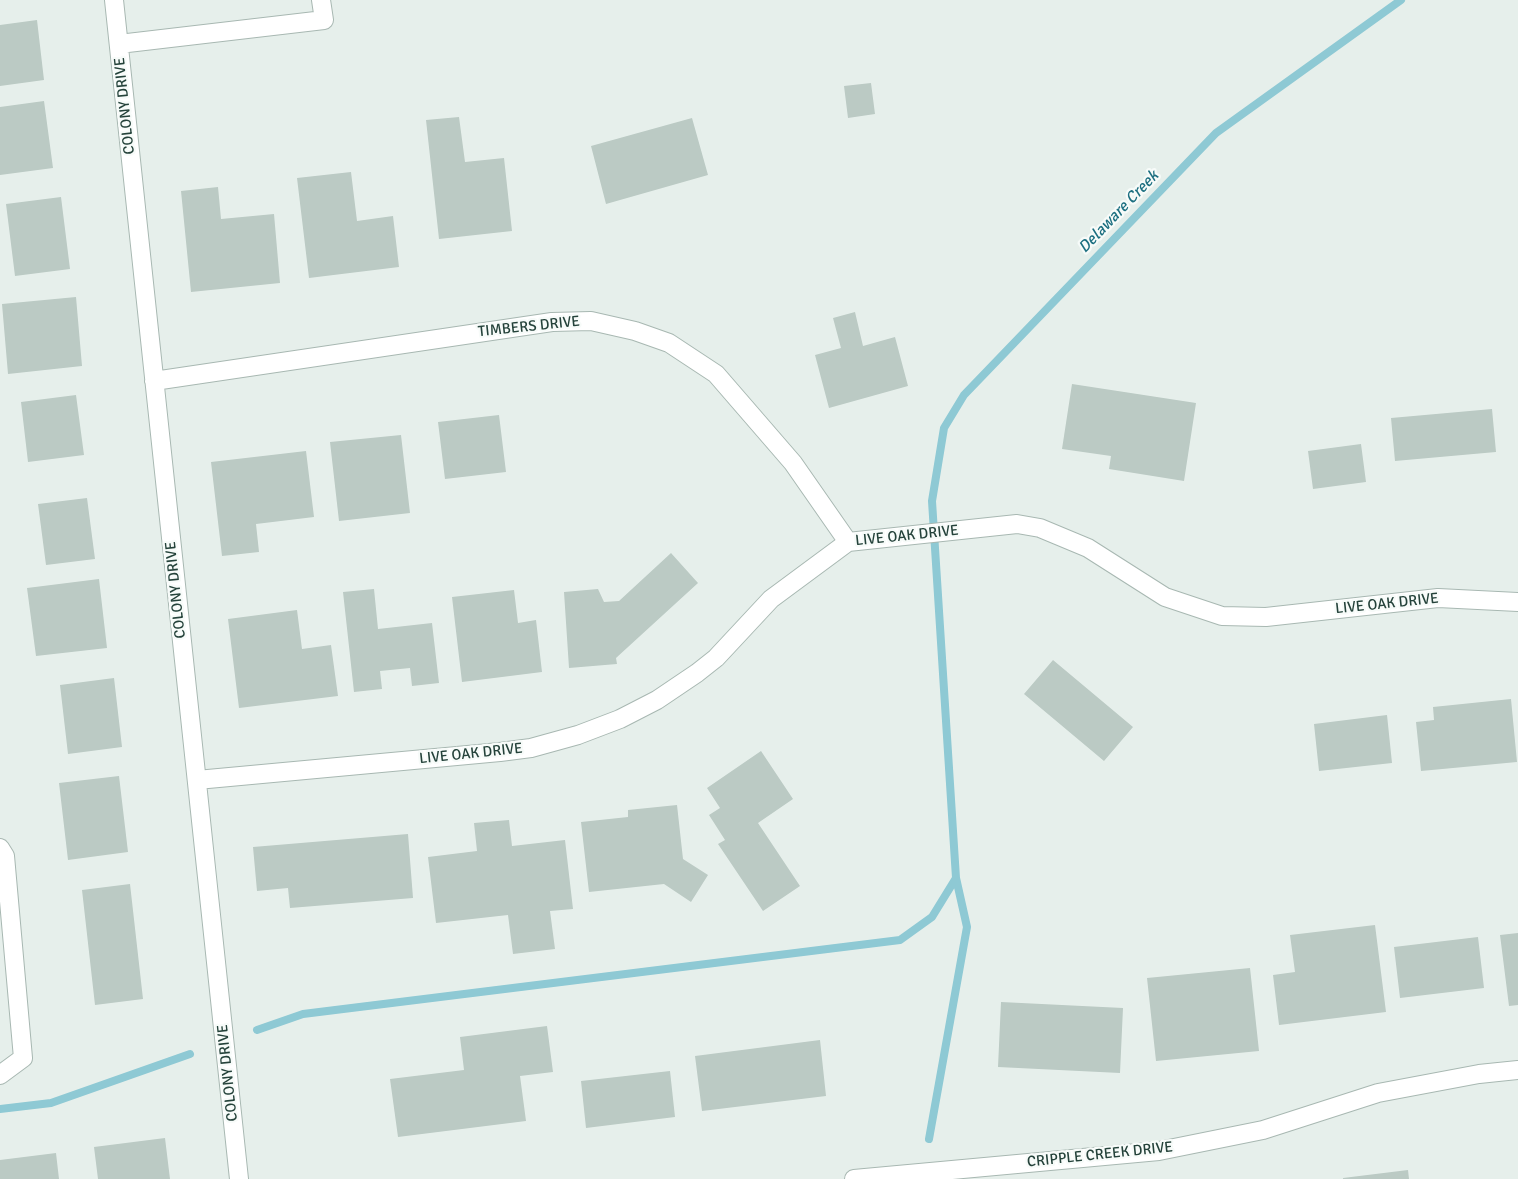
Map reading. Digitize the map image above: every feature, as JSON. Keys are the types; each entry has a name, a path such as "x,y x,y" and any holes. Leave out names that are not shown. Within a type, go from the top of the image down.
{"street":[{"name":"COLONY DRIVE","path":"114,0 239,1179"},
{"path":"119,44 324,20 321,0"},
{"name":"TIMBERS DRIVE","path":"154,381 552,322 591,321 635,331 669,344 716,374 793,463 848,542"},
{"name":"LIVE OAK DRIVE","path":"196,780 500,752 531,748 578,735 620,719 657,700 697,673 716,658 771,599 848,542 1017,524 1040,528 1088,548 1165,597 1222,616 1266,617 1438,598 1518,602"},
{"path":"0,848 5,856 23,1058 0,1075"},
{"name":"CRIPPLE CREEK DRIVE","path":"854,1179 1160,1151 1263,1130 1378,1093 1479,1074 1518,1070"}],"building":[{"path":"37,20 44,80 0,86 0,25"},
{"path":"871,83 875,114 848,118 844,86"},
{"path":"44,101 53,168 0,175 0,107"},
{"path":"459,117 465,162 504,158 512,231 439,239 426,120"},
{"path":"692,118 708,175 606,204 591,146"},
{"path":"351,172 357,221 393,216 399,267 309,278 297,178"},
{"path":"218,187 221,219 274,214 280,283 191,292 181,191"},
{"path":"61,197 70,269 15,276 6,204"},
{"path":"76,297 82,366 8,374 2,304"},
{"path":"855,312 863,346 895,337 908,386 829,408 815,355 841,348 833,318"},
{"path":"1072,384 1196,403 1184,481 1109,469 1111,456 1062,449"},
{"path":"76,395 84,455 28,462 21,402"},
{"path":"1492,409 1496,452 1395,461 1391,418"},
{"path":"499,415 506,472 445,479 438,422"},
{"path":"401,435 410,513 339,521 330,442"},
{"path":"1361,444 1366,482 1313,489 1308,451"},
{"path":"306,451 314,517 256,524 259,552 222,556 211,462"},
{"path":"87,498 95,559 46,565 38,504"},
{"path":"671,553 698,583 616,658 617,664 569,668 564,592 598,589 604,602 619,601"},
{"path":"99,579 107,648 36,656 27,588"},
{"path":"374,589 378,629 432,623 439,683 412,686 410,668 380,671 382,689 354,692 343,592"},
{"path":"514,590 518,623 536,620 542,672 462,682 452,597"},
{"path":"297,610 302,649 331,645 338,696 239,708 228,619"},
{"path":"1053,660 1133,727 1104,761 1024,694"},
{"path":"114,678 122,747 68,754 60,685"},
{"path":"1511,699 1517,762 1421,771 1416,722 1434,720 1433,707"},
{"path":"1387,715 1392,763 1319,771 1314,724"},
{"path":"761,751 793,799 758,823 800,886 763,911 718,844 725,840 709,815 720,808 707,788"},
{"path":"119,776 128,852 68,860 59,783"},
{"path":"677,805 683,859 708,875 691,902 664,884 589,892 581,822 628,817 628,810"},
{"path":"509,820 512,846 565,840 573,909 550,911 555,949 513,954 508,915 436,923 428,857 477,851 474,823"},
{"path":"408,834 413,898 290,908 288,888 257,891 253,847"},
{"path":"130,884 143,999 95,1005 82,890"},
{"path":"1375,925 1386,1012 1279,1025 1273,975 1295,972 1290,935"},
{"path":"1518,933 1518,1005 1509,1006 1500,935"},
{"path":"1478,937 1484,988 1400,998 1394,947"},
{"path":"1250,968 1259,1051 1156,1061 1147,978"},
{"path":"1001,1002 1123,1008 1120,1073 998,1067"},
{"path":"547,1026 553,1072 520,1076 526,1121 398,1137 390,1079 464,1070 460,1037"},
{"path":"820,1040 826,1096 702,1111 695,1056"},
{"path":"670,1071 675,1117 586,1128 581,1081"},
{"path":"165,1138 170,1179 98,1179 94,1147"},
{"path":"56,1153 59,1179 0,1179 0,1160"},
{"path":"1408,1170 1409,1179 1343,1179 1343,1178"}],"waterway":[{"name":"Delaware Creek","path":"257,1030 303,1014 900,940 932,917 956,878 932,501 944,428 964,395 1216,133 1401,0"},
{"path":"929,1139 967,927 956,878"},
{"path":"0,1109 51,1103 190,1054"}]}
